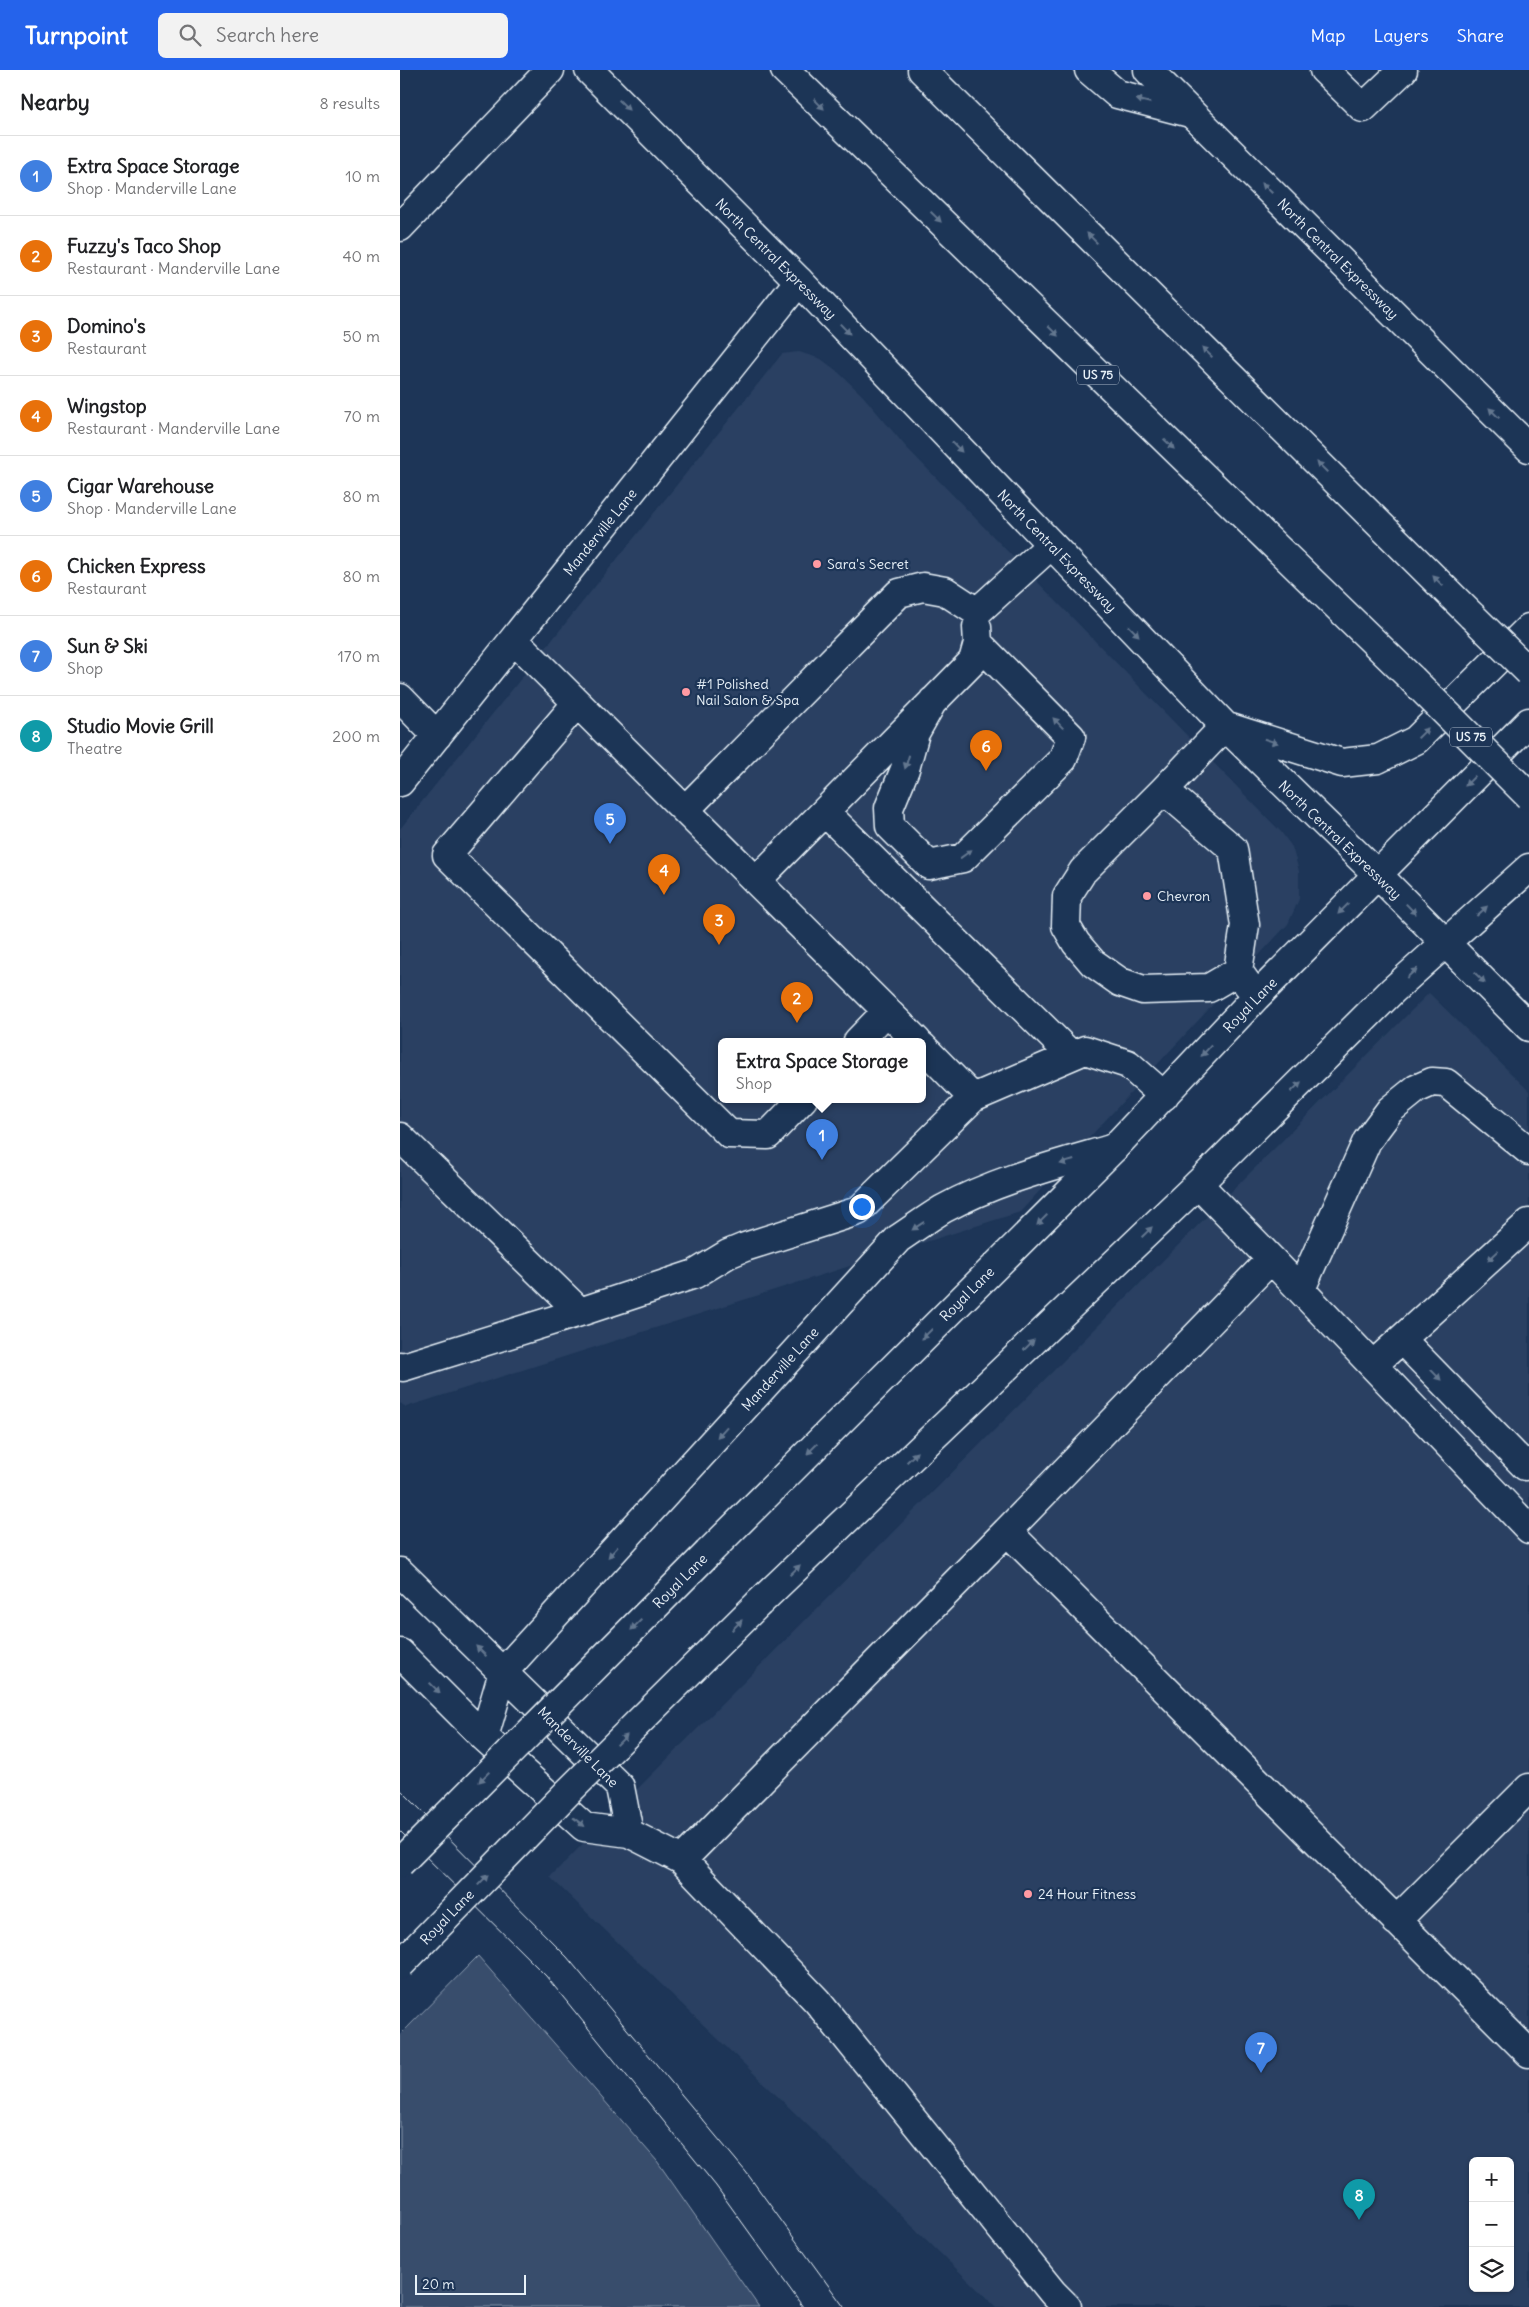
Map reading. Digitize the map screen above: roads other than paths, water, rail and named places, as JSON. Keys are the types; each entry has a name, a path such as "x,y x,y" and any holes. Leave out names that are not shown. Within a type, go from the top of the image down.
{"main road":[{"path":"400,227 550,70"},
{"name":"North Central Expressway","path":"589,70 800,281 1225,726 1377,874 1529,1027"},
{"name":"US 75","path":"785,70 1412,679 1529,796"},
{"path":"922,70 1529,672"},
{"path":"1089,70 1117,94 1190,112"},
{"name":"North Central Expressway","path":"1148,70 1529,448"},
{"path":"1324,70 1363,108 1403,70"},
{"name":"Manderville Lane","path":"400,782 800,281"},
{"path":"756,881 972,661 978,643 977,612 1051,545"},
{"path":"684,810 900,593 923,586 945,591 977,612"},
{"path":"1238,971 1208,988 1143,990 1120,982 1093,963 1076,943 1066,926 1067,896 1083,871 1225,726 1342,763 1378,759 1416,740 1529,628"},
{"path":"514,640 914,1038"},
{"path":"933,702 915,733 905,769 888,808 890,826 928,865 963,858 1063,760 1072,737 978,643"},
{"path":"400,698 437,736"},
{"path":"577,702 447,854 729,1134 768,1135 799,1103"},
{"name":"Royal Lane","path":"400,1863 1114,1148 1256,997 1529,722"},
{"path":"1164,790 1232,849 1246,925 1238,971 1256,997"},
{"path":"825,812 1071,1055"},
{"name":"Royal Lane","path":"400,1965 568,1792 759,1603 1198,1184 1393,990 1529,868"},
{"path":"861,1038 887,1012"},
{"path":"926,1050 974,1098"},
{"path":"400,1366 403,1367 580,1312 695,1274 728,1254 745,1247 858,1211 974,1098 1085,1050 1128,1064 1164,1096"},
{"path":"1301,1288 1367,1140 1390,1110 1416,1089 1432,1082 1446,1083 1529,1152"},
{"path":"400,1137 580,1312"},
{"name":"Manderville Lane","path":"484,1737 503,1672 898,1239 944,1209 988,1188 1040,1169 1114,1148"},
{"path":"1198,1184 1301,1288 1529,1530"},
{"path":"1373,1365 1529,1223"},
{"path":"682,1860 1007,1531 1271,1259"},
{"path":"1402,1340 1525,1466 1529,1462"},
{"path":"1007,1531 1529,2054"},
{"name":"Manderville Lane","path":"400,1572 620,1788 629,1832"},
{"path":"400,1654 484,1737 584,1827 629,1832 682,1860 817,2001 1047,2285 1067,2307"},
{"path":"1396,1921 1529,1788"}],"tram line":[{"path":"400,1789 567,1957 746,2172 844,2307"},
{"path":"400,1831 546,1976 716,2186 803,2307"}],"place":[{"name":"Sara's Secret","path":"817,564"},
{"name":"#1 Polished Nail Salon & Spa","path":"686,692"},
{"name":"Chicken Express","path":"986,771"},
{"name":"Cigar Warehouse","path":"610,844"},
{"name":"Wingstop","path":"664,895"},
{"name":"Chevron","path":"1147,896"},
{"name":"Domino's","path":"719,945"},
{"name":"Fuzzy's Taco Shop","path":"797,1023"},
{"name":"Extra Space Storage","path":"822,1160"},
{"name":"24 Hour Fitness","path":"1028,1894"},
{"name":"Sun & Ski","path":"1261,2073"},
{"name":"Studio Movie Grill","path":"1359,2220"}]}
